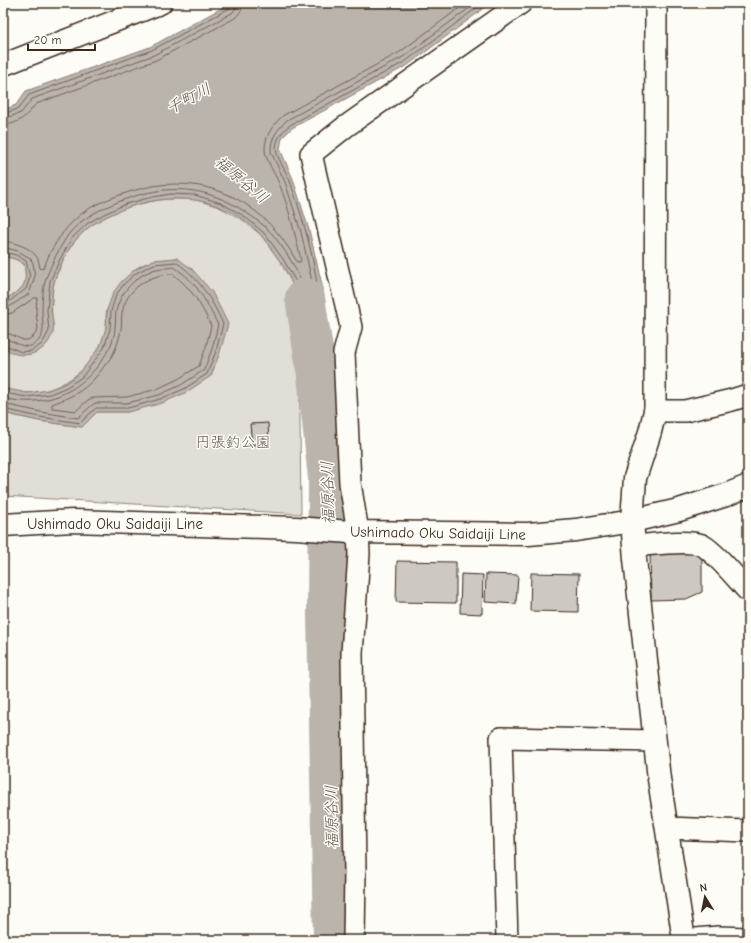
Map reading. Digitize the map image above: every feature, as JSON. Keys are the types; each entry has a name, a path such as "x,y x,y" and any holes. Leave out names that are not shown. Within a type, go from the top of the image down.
{"main road":[{"path":"655,411 650,432 635,478 632,521 655,741 685,940"},
{"name":"Ushimado Oku Saidaiji Line","path":"3,525 73,521 296,528 354,532 528,534 576,530 632,521 679,510 726,495 748,486"}],"street":[{"path":"3,65 162,3"},
{"path":"354,940 355,871 352,653 359,554 354,532 350,483 344,353 351,327 310,154 345,127 521,3"},
{"path":"656,3 655,411 685,411 748,395"},
{"path":"634,546 686,542 701,545 716,557 748,590"},
{"path":"507,940 500,738 655,741"},
{"path":"667,828 748,831"},
{"path":"685,940 718,937 748,938"}],"green space":[{"name":"円張釣公園","path":"167,199 194,199 219,207 241,219 261,235 280,261 292,283 299,331 301,514 3,496 3,413 39,421 82,427 97,412 128,412 177,258 143,264 134,270 107,310 104,336 93,358 72,378 59,385 31,393 17,392 3,388 3,346 6,350 53,332 52,302 54,281 67,252 85,231 95,223 117,211 142,203"},
{"path":"3,256 15,259 24,264 25,278 22,287 3,301"}],"water":[{"name":"千町川","path":"231,3 489,3 408,65 292,128 282,138 280,149 293,179 309,230 322,285 322,329 314,354 298,330 295,297 286,271 261,235 243,219 223,208 202,201 180,199 157,200 135,205 113,214 85,230 68,250 53,285 51,309 53,335 45,346 27,355 21,355 8,350 3,346 3,301 15,294 22,287 25,272 24,264 15,259 3,256 3,110 16,105 26,91 150,47"},
{"path":"177,258 192,269 212,292 228,324 211,376 185,393 162,403 128,412 97,412 82,427 39,421 3,413 3,388 27,393 49,390 66,383 80,373 100,346 106,328 107,310 113,293 121,282 134,270 153,260"}],"building":[{"path":"268,423 269,443 252,445 250,424"},
{"path":"702,553 702,592 686,599 651,600 650,554"},
{"path":"397,561 456,562 456,603 396,602"},
{"path":"531,573 579,574 578,612 530,611"},
{"path":"461,574 483,575 482,614 460,613"},
{"path":"486,574 518,575 516,604 485,602"}],"waterway":[{"name":"福原谷川","path":"305,298 317,375 328,478 327,613 333,940"}]}
